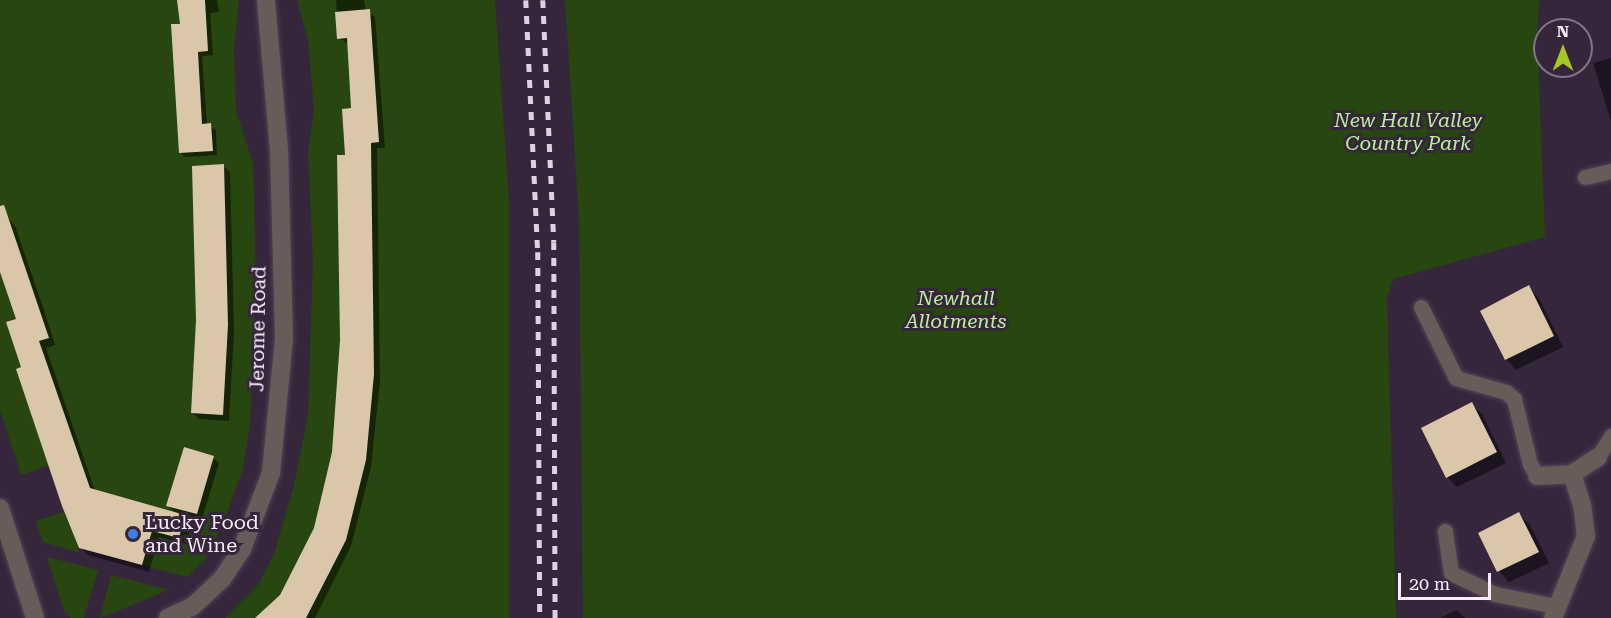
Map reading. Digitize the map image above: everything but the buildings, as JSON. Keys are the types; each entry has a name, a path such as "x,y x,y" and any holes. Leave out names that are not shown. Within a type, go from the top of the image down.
{"street":[{"name":"Jerome Road","path":"168,618 192,607 222,579 242,549 271,473 284,339 279,150 266,0"},
{"path":"1538,477 1572,474 1598,457"},
{"path":"1554,612 1586,536 1582,505 1572,474"},
{"path":"0,508 35,618"}],"lane":[{"path":"1585,177 1611,171"},
{"path":"1421,307 1455,378 1506,392 1514,399 1530,464 1538,477"},
{"path":"1598,457 1611,436"},
{"path":"1445,531 1451,573 1495,594 1554,612"}],"green space":[{"path":"0,0 239,0 234,49 236,111 253,163 254,192 256,288 250,424 243,469 222,526 205,560 187,577 142,565 151,531 179,538 185,515 125,498 105,516 111,494 89,487 78,455 21,475 0,410"},
{"path":"297,0 495,0 509,201 509,618 225,618 258,585 274,554 294,485 308,414 313,262 308,151 314,111 308,40"},
{"name":"Newhall Allotments","path":"565,0 1539,0 1538,18 1533,18 1533,78 1539,78 1545,237 1393,279 1387,298 1396,618 583,618 579,220"},
{"path":"64,512 79,548 77,552 43,542 36,521"},
{"path":"47,557 98,570 84,618 71,618 64,611"},
{"path":"111,575 169,590 100,618"}],"railway":[{"path":"526,0 538,252 540,618"},
{"path":"543,0 554,242 555,618"}],"place":[{"name":"Lucky Food and Wine","path":"133,534"}],"park label":[{"name":"New Hall Valley Country Park","path":"1408,132"}]}
